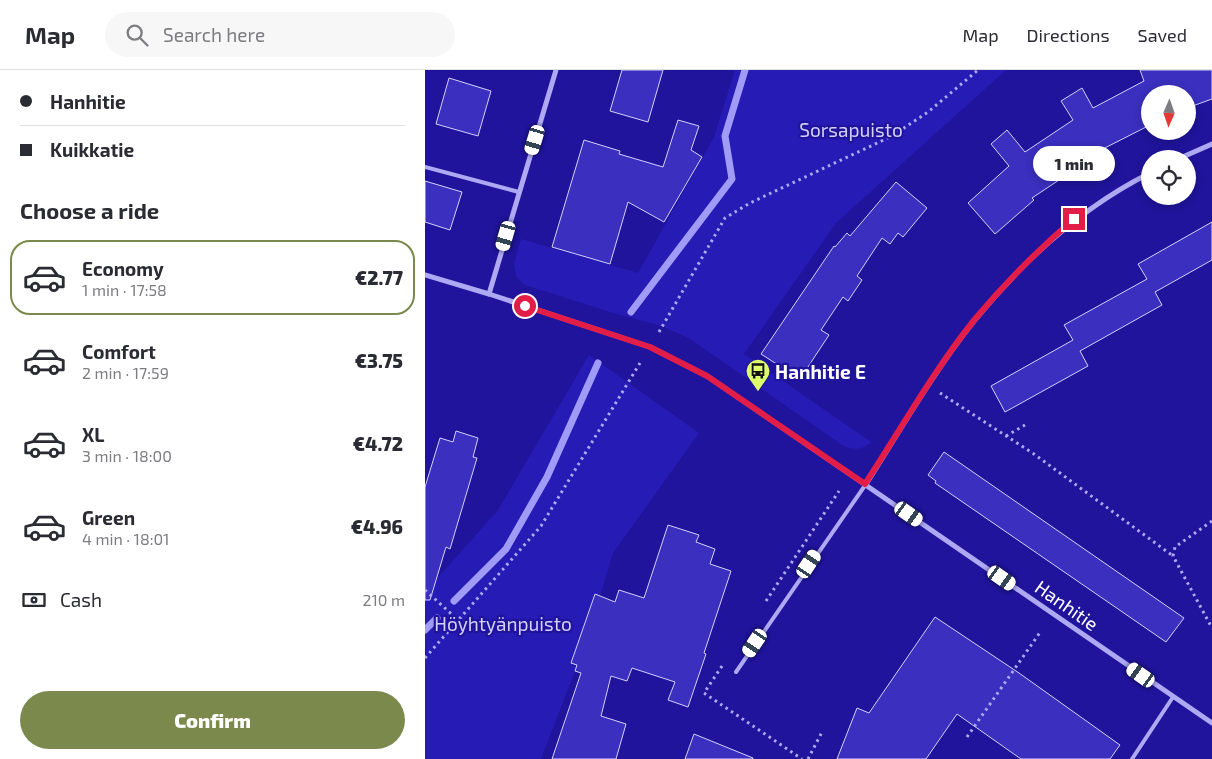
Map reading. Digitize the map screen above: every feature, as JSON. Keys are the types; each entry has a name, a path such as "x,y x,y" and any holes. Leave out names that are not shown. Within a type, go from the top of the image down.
{"street":[{"path":"489,294 556,70"},
{"path":"1196,151 1212,144"},
{"path":"865,484 928,386 975,320 1020,269 1074,219 1122,187 1141,178"},
{"name":"Hanhitie","path":"425,275 650,347 707,376 1210,722"},
{"path":"1210,722 1212,714"}],"lane":[{"path":"425,167 519,192"},
{"path":"736,672 865,484"},
{"path":"1132,759 1173,697"}],"path":[{"path":"659,332 725,218 751,202 893,136 928,112 978,70"},
{"path":"425,658 541,526 640,363"},
{"path":"928,386 1033,454 1173,556 1212,628"},
{"path":"1006,436 1025,425"},
{"path":"1173,556 1175,547 1212,521"},
{"path":"425,590 459,620"},
{"path":"967,737 1041,630"},
{"path":"808,759 822,732"}],"green space":[{"name":"Sorsapuisto","path":"735,70 1006,70 836,223 744,354 871,442 864,447 854,449 842,445 689,338 661,326 525,285 516,276 514,263 521,239 638,273 714,137"},
{"name":"Höyhtyänpuisto","path":"589,355 699,433 613,553 600,596 595,594 571,662 577,665 541,759 425,759 425,592 498,510"}],"building":[{"path":"622,70 663,70 648,122 610,111"},
{"path":"1140,70 1212,70 1212,99 1196,105 1196,85 1141,85 1141,130 1093,154 1095,156 1032,198 1034,200 995,234 968,203 1009,166 991,144 1007,130 1025,152 1073,120 1061,101 1082,88 1093,108 1144,81"},
{"path":"449,78 491,91 478,136 436,124"},
{"path":"678,120 699,126 691,150 702,157 664,222 628,202 610,264 552,247 584,140 620,151 619,154 663,167"},
{"path":"425,181 462,192 450,230 425,222"},
{"path":"896,182 927,208 903,237 898,233 890,244 882,238 857,276 862,280 848,301 843,297 821,330 829,335 800,379 761,354 834,246 847,233 850,236"},
{"path":"1212,222 1212,260 1155,292 1162,305 1080,351 1088,366 1005,412 991,386 1073,340 1064,325 1147,279 1138,264"},
{"path":"456,431 478,438 473,457 477,458 450,549 446,547 430,600 425,600 425,487 440,438 453,442"},
{"path":"944,452 1184,618 1166,642 935,483 936,481 928,475"},
{"path":"668,525 699,535 696,542 715,549 710,564 731,571 688,707 668,700 675,682 632,668 627,681 611,676 601,716 626,724 616,759 552,759 581,673 575,671 577,665 571,663 595,594 615,602 619,590 644,598"},
{"path":"935,617 1019,673 1120,745 1110,759 1021,759 957,714 926,759 837,759 857,708 869,713"},
{"path":"694,734 753,758 753,759 685,759"}],"waterway":[{"path":"631,312 732,179 725,136 745,70"},
{"path":"454,601 506,549 547,477 598,363"},
{"path":"425,630 437,618"}],"place":[{"name":"Hanhitie E","path":"758,392"}],"route":[{"path":"525,306 650,347 707,376 865,484 928,386 975,320 1013,276 1074,219"}]}
